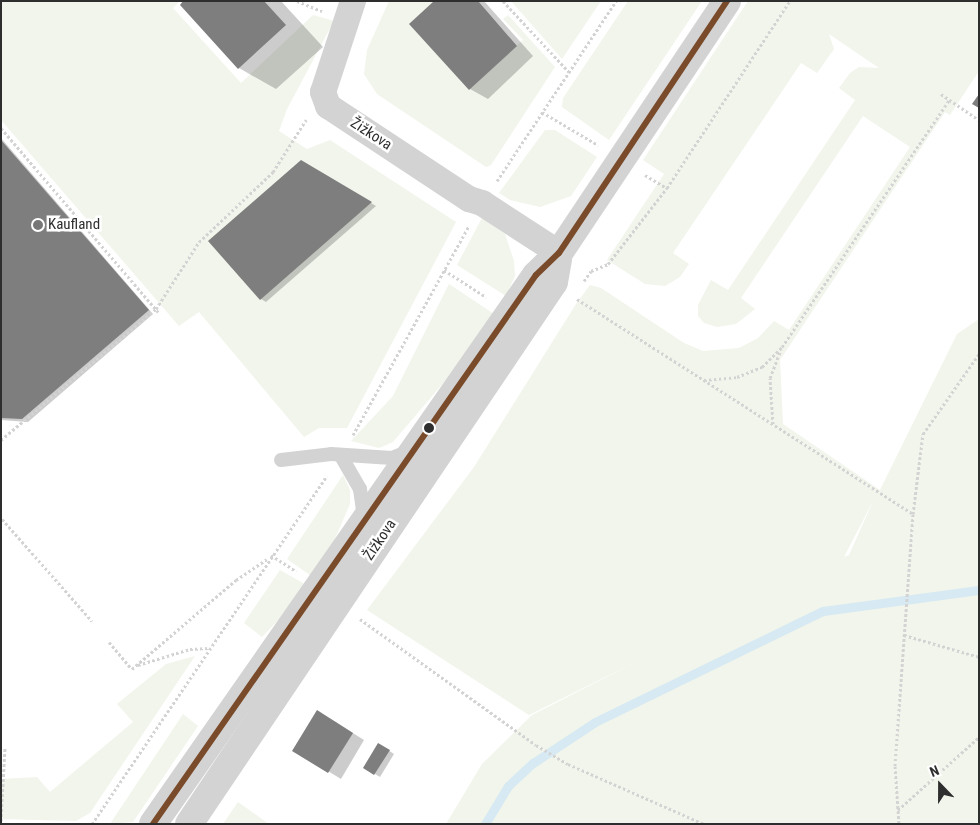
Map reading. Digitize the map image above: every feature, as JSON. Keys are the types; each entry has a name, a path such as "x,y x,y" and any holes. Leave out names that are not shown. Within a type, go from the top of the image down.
{"street":[{"path":"323,92 353,1"},
{"name":"Žižkova","path":"153,824 364,524 412,450 536,275 559,252 727,1"},
{"name":"Žižkova","path":"323,92 328,106 469,199 482,203 559,252"},
{"name":"Žižkova","path":"189,824 554,282 559,252"}],"lane":[{"path":"281,460 315,455 392,458 412,450"},
{"path":"341,456 360,488 364,524"}],"path":[{"path":"503,1 569,72"},
{"path":"92,824 270,556 341,456 482,203 616,1"},
{"path":"582,284 591,271 608,264 667,188 790,1"},
{"path":"1,440 157,310 198,242 274,172 323,92"},
{"path":"941,94 979,120"},
{"path":"703,380 737,377 762,367 782,347 949,100"},
{"path":"542,112 603,148"},
{"path":"1,128 157,310"},
{"path":"636,169 667,188"},
{"path":"444,270 489,299"},
{"path":"578,290 573,297 913,514"},
{"path":"774,425 770,378 782,347"},
{"path":"899,824 895,766 913,514 923,434 979,354"},
{"path":"2,519 92,622"},
{"path":"270,556 300,574"},
{"path":"136,666 236,580 270,556"},
{"path":"354,614 560,759 704,824"},
{"path":"904,635 979,657"},
{"path":"109,642 132,669 136,666 190,649 209,648"},
{"path":"898,810 979,736"},
{"path":"1,821 5,747"}],"shaded area":[{"path":"1,1 180,1 173,8 241,83 313,15 334,21 287,109 279,131 307,149 330,140 456,222 347,428 319,428 304,437 199,312 179,326 1,120"},
{"path":"389,1 434,1 410,24 469,90 523,40 503,19 508,15 555,67 491,165 486,167 377,94 364,74 367,50"},
{"path":"511,1 601,1 562,59"},
{"path":"628,1 702,1 609,140 562,107 563,98"},
{"path":"748,1 979,1 979,71 950,115 945,112 780,360 783,424 880,490 957,334 979,319 979,824 446,824 482,764 532,715 642,659 529,715 367,610 474,467 576,304 590,285 601,288 684,343 703,351 739,348 758,338 774,321 789,330 910,147 863,116 741,298 755,309 736,324 717,327 704,323 698,316 698,305 711,280 728,290 855,100 839,88 850,73 859,67 879,68 829,34 834,49 817,73 801,63 673,253 689,264 680,277 665,286 645,284 607,260 664,174 643,160","holes":["874,499 849,555 844,557"]},
{"path":"545,130 555,130 597,157 571,196 540,207 510,200 499,193"},
{"path":"482,218 505,234 514,261 515,276 506,296 457,265"},
{"path":"449,284 494,314 473,348 393,442 379,448 351,441 393,396"},
{"path":"343,475 350,490 350,504 317,580 287,559"},
{"path":"280,570 310,587 262,637 244,623"},
{"path":"195,656 90,813 76,821 1,819 1,779 37,777 50,792 133,722 117,704 166,664"},
{"path":"183,714 198,726 133,822 110,824"},
{"path":"238,802 269,824 223,824"}],"building":[{"path":"183,1 264,1 286,25 238,69 180,5"},
{"path":"434,1 478,1 517,46 469,90 409,24"},
{"path":"979,94 979,108 972,104"},
{"name":"Kaufland","path":"1,140 149,310 22,419 1,418"},
{"path":"301,160 372,202 260,300 208,241"},
{"path":"317,710 353,733 328,773 292,751"},
{"path":"378,743 390,750 374,775 363,768"}],"waterway":[{"path":"485,824 508,786 533,763 595,722 823,611 979,590"}],"transit line":[{"path":"153,824 536,275 559,253 727,1"}],"place":[{"name":"Kaufland","path":"38,225"}]}
